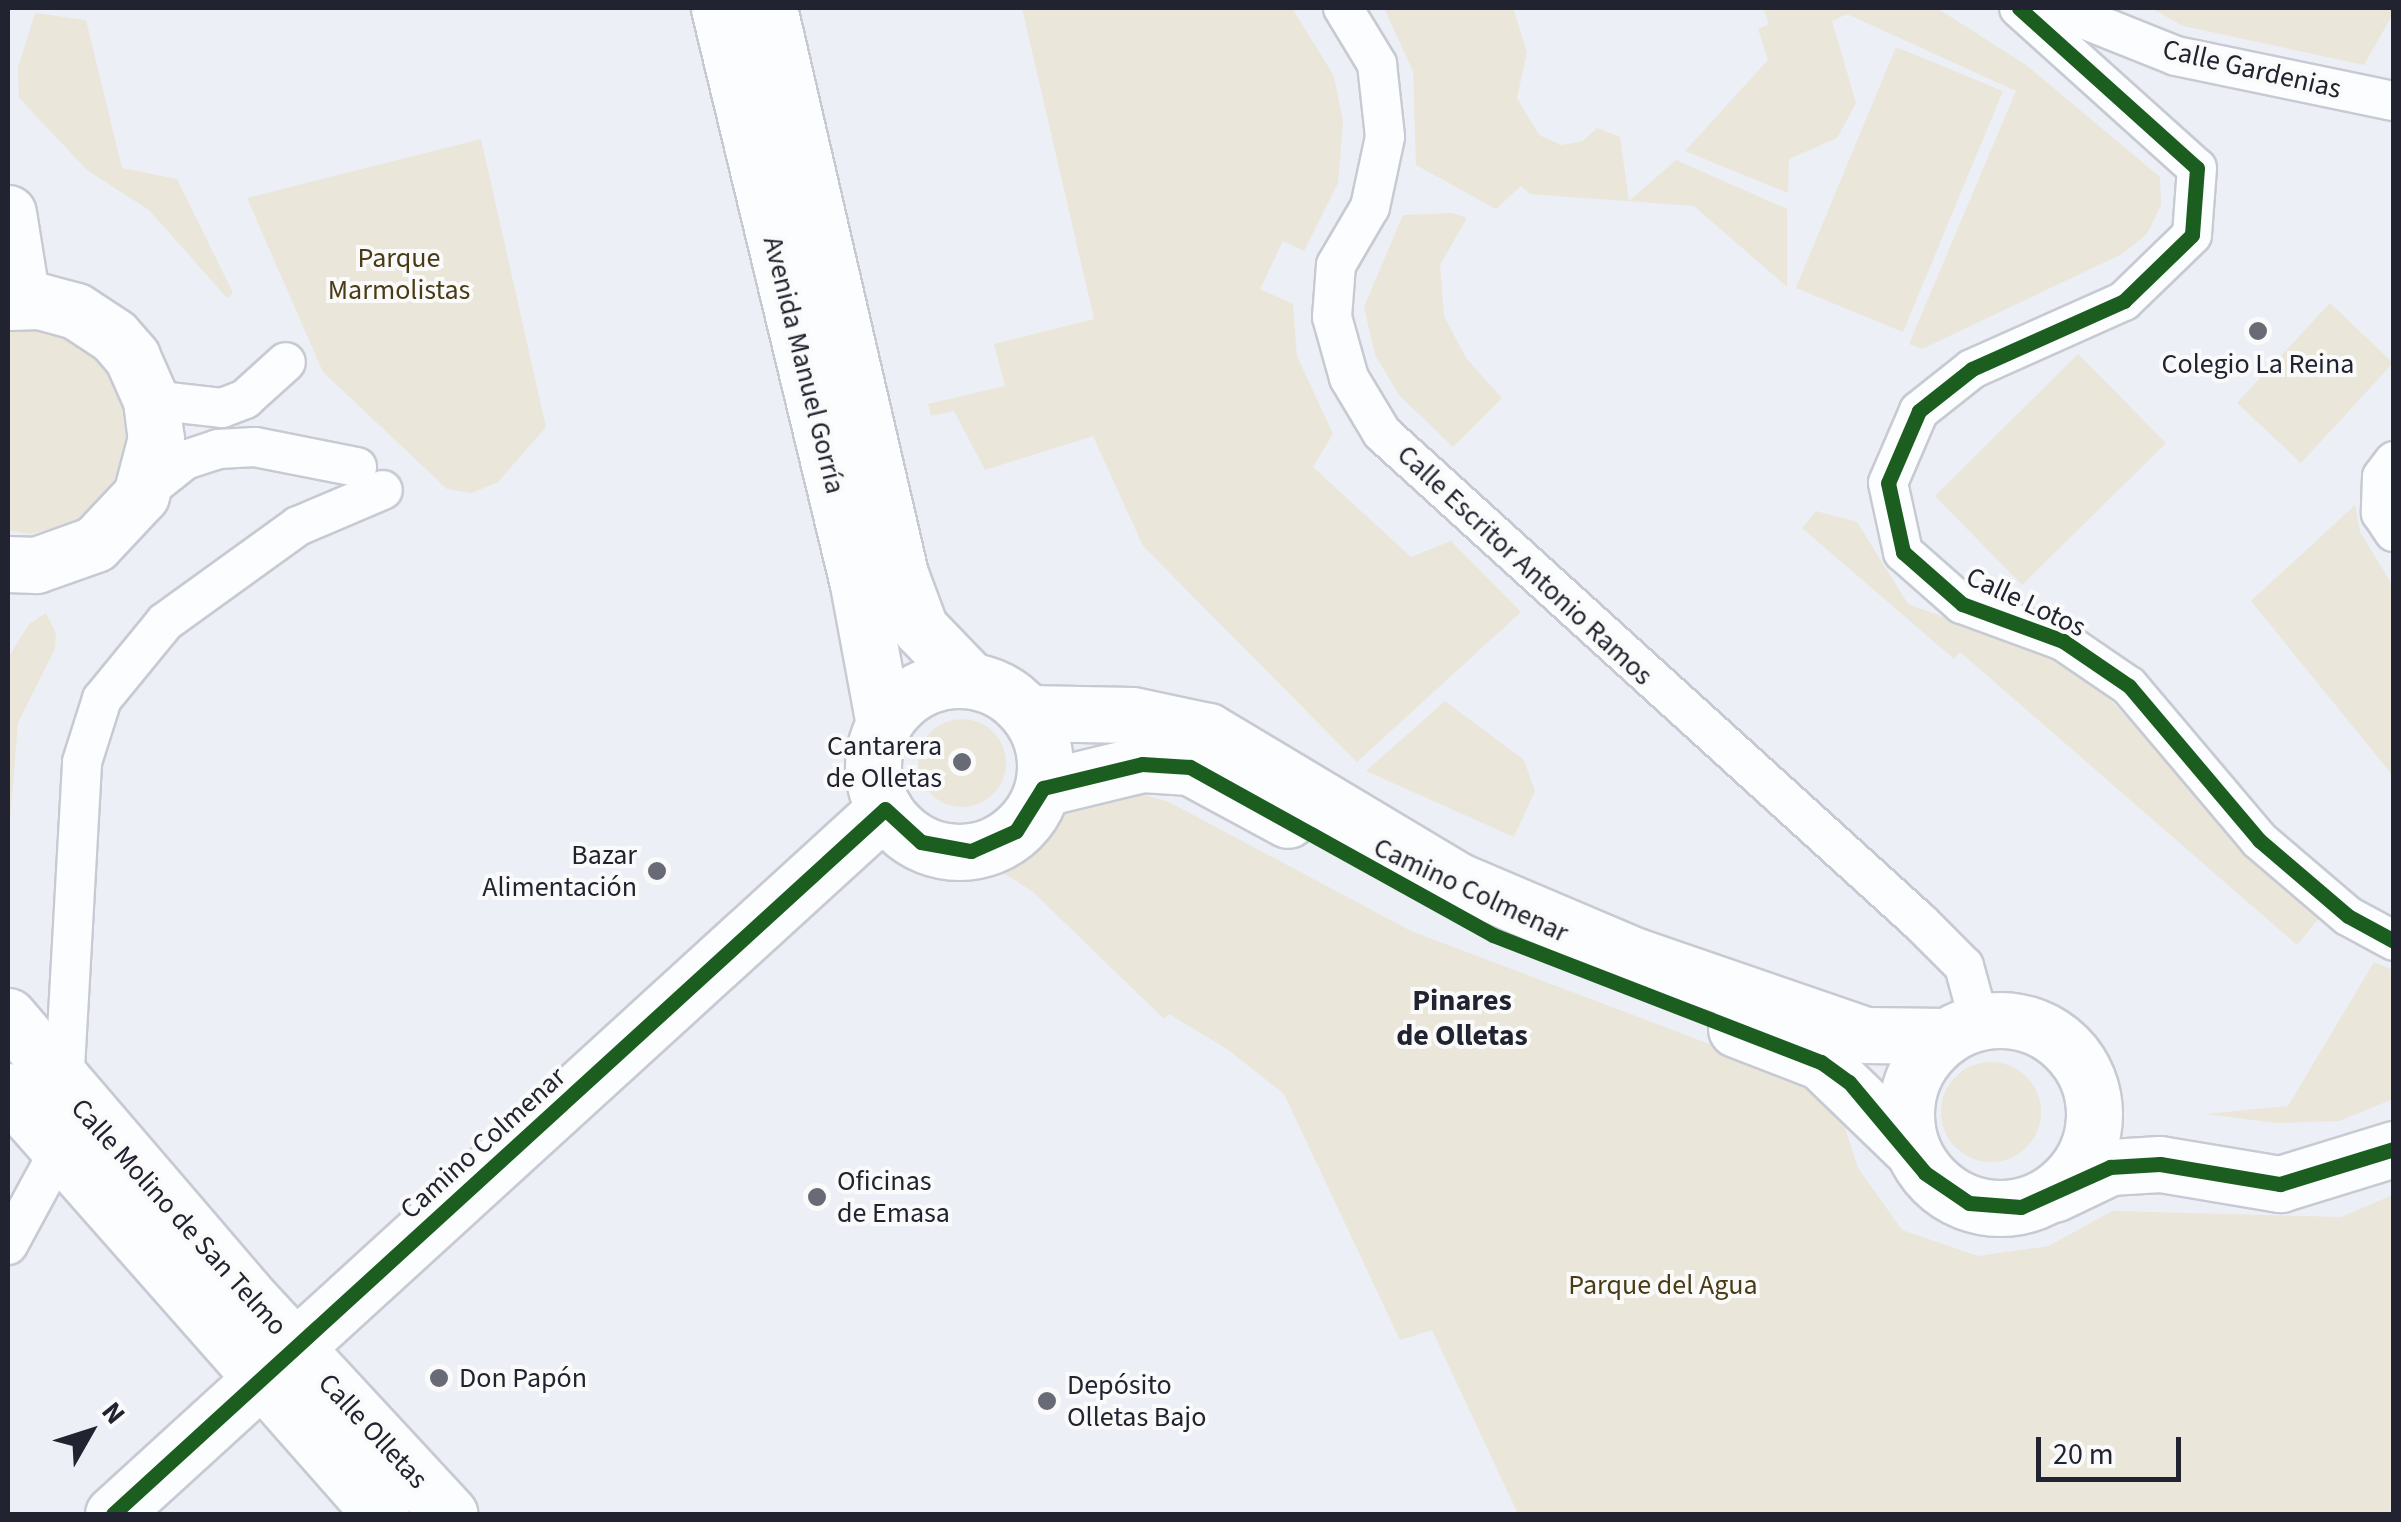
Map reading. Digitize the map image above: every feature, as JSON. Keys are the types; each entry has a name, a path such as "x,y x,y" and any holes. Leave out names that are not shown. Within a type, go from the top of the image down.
{"main road":[{"name":"Avenida Manuel Gorría","path":"718,8 858,584 884,724"},
{"name":"Avenida Manuel Gorría","path":"770,8 900,574 920,628 970,680"},
{"path":"8,212 15,301 76,310 114,336 132,357 151,400 156,438 141,495 95,544 36,565 8,564"},
{"path":"970,680 992,686 1028,713 1043,749 1043,788 1016,831 971,851 921,842 885,808 874,761 884,724 920,689 970,680"},
{"name":"Camino Colmenar","path":"1028,713 1132,715 1208,731 1444,873 1636,956 1865,1036 1963,1029"},
{"name":"Camino Colmenar","path":"1043,788 1142,764 1190,767 1494,935 1821,1062 1912,1150"},
{"name":"Camino Colmenar","path":"113,1514 885,808"},
{"name":"Calle Molino de San Telmo","path":"8,1016 279,1363"},
{"path":"2160,1164 2106,1113 2082,1068 2055,1037 2032,1025 1963,1029 1924,1058 1909,1086 1905,1118 1912,1150 1925,1172 1969,1203 2021,1207 2110,1167 2160,1164 2280,1184 2394,1149"},
{"path":"2046,1197 2081,1163 2091,1140 2094,1116 2082,1068"},
{"name":"Calle Molino de San Telmo","path":"8,1090 59,1151 279,1363"},
{"name":"Calle Olletas","path":"279,1363 382,1514"},
{"name":"Calle Olletas","path":"279,1363 450,1514"}],"street":[{"name":"Calle Escritor Antonio Ramos","path":"1343,8 1376,64 1385,137 1370,207 1336,266 1332,317 1348,378 1382,433 1964,966 1963,1029"},
{"name":"Calle Lotos","path":"2019,8 2197,168 2192,235 2124,301 1972,369 1918,410 1888,484 1903,552 1962,604 2063,641 2129,686 2259,840 2348,916 2394,940"},
{"name":"Calle Gardenias","path":"2056,8 2176,56 2394,101"},
{"path":"151,400 222,408 245,399 286,362"},
{"name":"Calle Molino de San Telmo","path":"64,1086 82,762 102,699 165,622 370,479 254,447 218,449 185,460 141,495"},
{"path":"2394,461 2382,477 2380,513 2394,532"},
{"name":"Calle Molino de San Telmo","path":"8,1245 59,1151"}],"green space":[{"path":"1022,8 1292,8 1334,76 1343,122 1338,183 1304,251 1283,241 1260,289 1293,304 1297,356 1333,434 1313,467 1411,557 1451,541 1521,612 1357,762 1143,546 1093,436 985,470 954,411 931,416 928,404 1005,386 994,344 1094,319"},
{"path":"1384,8 1513,8 1527,52 1517,98 1539,135 1562,145 1583,141 1597,128 1620,137 1629,201 1676,160 1787,209 1787,287 1694,206 1530,194 1521,186 1496,209 1416,165 1413,71"},
{"path":"1763,8 1937,8 2026,65 2160,177 2161,205 2147,234 2122,254 1922,349 1909,344 2016,91 1847,14 1832,21 1856,103 1837,138 1789,159 1788,193 1685,151 1768,60 1758,29 1769,24"},
{"path":"2151,8 2393,8 2394,12 2364,65 2183,26"},
{"path":"35,13 86,20 122,168 177,179 233,293 227,298 149,210 87,170 19,98 18,68"},
{"path":"1896,47 2003,91 1903,332 1796,288"},
{"name":"Parque Marmolistas","path":"481,139 546,427 498,482 472,493 447,489 323,372 247,198"},
{"path":"1452,213 1467,218 1440,265 1444,316 1466,358 1502,398 1453,447 1399,395 1375,355 1364,307 1403,215"},
{"path":"2330,303 2393,363 2301,463 2237,403"},
{"path":"20,326 65,334 103,361 125,402 128,449 109,491 75,522 30,534 8,530 8,329"},
{"path":"2078,354 2166,443 2022,585 1935,496"},
{"path":"2355,505 2360,532 2393,586 2393,776 2251,601"},
{"path":"1816,511 1857,522 1908,604 2053,657 2096,685 2319,918 2297,945 1960,652 1954,659 1802,528"},
{"path":"46,613 56,633 55,649 18,723 8,846 8,658 29,624"},
{"path":"1445,701 1524,760 1535,791 1514,837 1366,771"},
{"path":"962,719 987,726 999,738 1006,763 999,788 987,800 962,807 937,800 925,788 918,763 925,738 937,726"},
{"name":"Parque del Agua","path":"1127,790 1169,802 1411,931 1802,1079 1835,1098 1858,1168 1902,1230 1978,1256 2049,1246 2112,1211 2341,1217 2393,1195 2393,1514 1518,1514 1432,1330 1400,1340 1284,1094 1227,1049 1169,1014 1164,1019 1032,891 1003,873 1079,799"},
{"path":"2374,962 2393,970 2393,1099 2339,1121 2277,1123 2206,1114 2288,1106"},
{"path":"1991,1062 2010,1065 2027,1076 2038,1093 2038,1131 2027,1148 2010,1159 1991,1162 1972,1159 1955,1148 1944,1131 1941,1112 1944,1093 1955,1076 1972,1065"}],"cycle path":[{"path":"2019,8 2197,168 2192,235 2124,301 1972,369 1919,411 1888,483 1903,552 1962,604 2063,641 2129,686 2259,840 2348,916 2394,941"},
{"path":"113,1514 885,809 921,842 971,851 1016,831 1043,788 1142,764 1190,767 1493,935 1821,1062 1849,1082 1925,1173 1969,1203 2021,1207 2110,1167 2160,1164 2280,1184 2394,1149"}],"place":[{"name":"Colegio La Reina","path":"2258,331"},
{"name":"Cantarera de Olletas","path":"962,762"},
{"name":"Bazar Alimentación","path":"657,871"},
{"name":"Oficinas de Emasa","path":"817,1197"},
{"name":"Don Papón","path":"439,1378"},
{"name":"Depósito Olletas Bajo","path":"1047,1401"}],"district":[{"name":"Pinares de Olletas","path":"1462,1018"}]}
